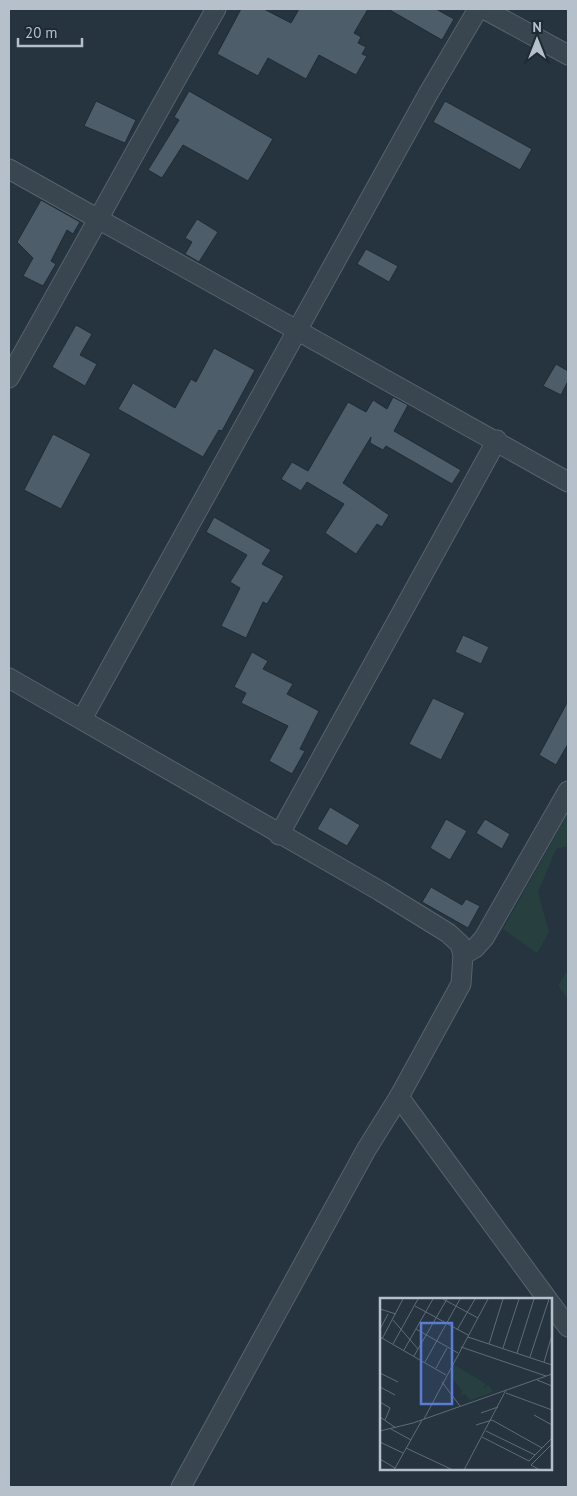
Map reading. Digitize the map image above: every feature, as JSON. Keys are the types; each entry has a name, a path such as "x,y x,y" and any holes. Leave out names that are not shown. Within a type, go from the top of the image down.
{"street":[{"path":"9,378 100,219 134,153 216,9"},
{"path":"82,719 478,9"},
{"path":"484,9 568,55"},
{"path":"9,169 297,331 497,440 568,482"},
{"path":"279,835 497,440"},
{"path":"9,678 448,933 460,944 464,955 461,984 399,1096 366,1150 181,1487"},
{"path":"464,955 475,948 484,938 568,791"},
{"path":"399,1096 547,1298"},
{"path":"552,1305 568,1328"}],"green space":[{"path":"568,813 568,846 556,849 538,892 549,932 537,953 503,929"},
{"path":"568,970 568,1000 558,985"}],"building":[{"path":"241,9 264,9 291,23 299,9 368,9 354,33 361,37 358,43 366,47 362,54 367,56 356,75 319,55 306,79 268,58 258,76 217,54"},
{"path":"388,9 436,9 454,19 442,40"},
{"path":"189,91 273,139 248,181 183,145 162,178 148,170 179,120 174,117"},
{"path":"96,101 136,120 125,143 84,126"},
{"path":"445,101 532,149 520,170 433,122"},
{"path":"41,200 80,222 73,234 67,230 51,261 56,264 43,286 23,276 33,258 17,242"},
{"path":"197,219 218,232 199,262 185,254 192,242 185,238"},
{"path":"366,249 398,266 389,282 357,264"},
{"path":"76,325 92,334 80,355 97,364 85,386 52,367"},
{"path":"214,348 255,370 222,431 219,430 203,457 118,409 133,383 175,408 191,379 196,382"},
{"path":"556,364 568,371 568,381 561,395 543,386"},
{"path":"393,397 408,405 394,431 461,470 452,484 386,446 383,450 370,443 371,437 343,483 389,515 382,527 377,524 356,554 325,533 344,504 307,482 301,491 281,479 292,462 308,471 348,402 366,412 373,400 387,409"},
{"path":"53,434 91,454 61,509 24,490"},
{"path":"214,517 271,550 262,564 284,576 267,604 263,602 246,638 221,626 240,588 230,582 247,555 206,532"},
{"path":"463,635 489,647 481,664 455,652"},
{"path":"252,652 268,661 263,669 293,684 287,694 319,711 300,749 305,751 292,774 269,761 288,726 241,703 246,693 234,687"},
{"path":"433,698 465,713 441,760 409,744"},
{"path":"568,701 568,744 556,765 539,755"},
{"path":"330,807 360,825 347,846 317,829"},
{"path":"446,819 467,831 450,860 430,848"},
{"path":"485,819 510,834 502,849 476,833"},
{"path":"431,887 462,905 466,899 480,906 468,928 422,902"}]}
